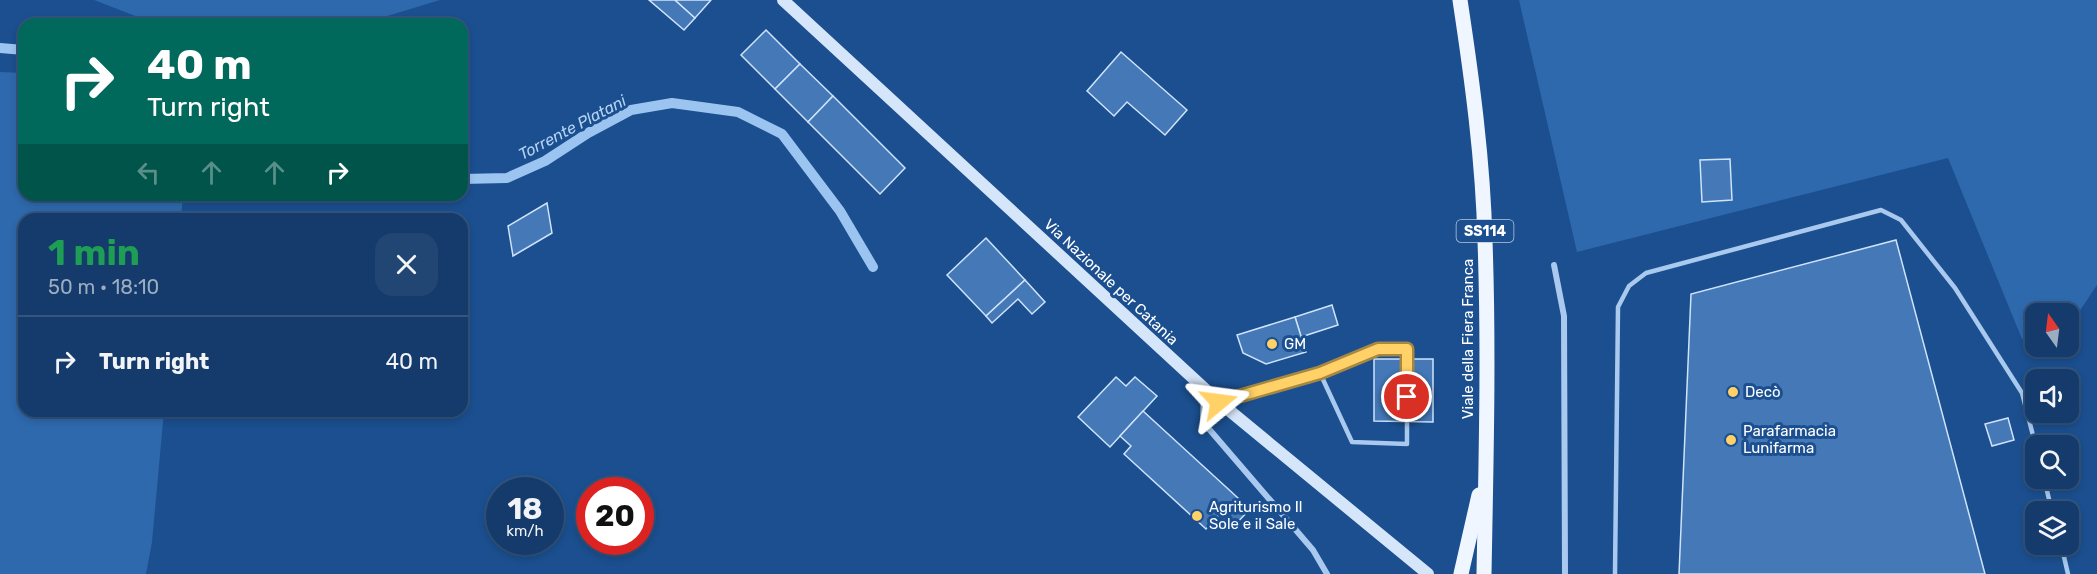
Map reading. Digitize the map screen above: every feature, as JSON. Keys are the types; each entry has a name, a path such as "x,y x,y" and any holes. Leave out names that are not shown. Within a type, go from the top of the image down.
{"main road":[{"name":"Via Nazionale per Catania","path":"783,0 1219,402 1428,574"},
{"name":"Viale della Fiera Franca","path":"1460,0 1479,156 1485,239 1484,574"},
{"name":"Viale della Fiera Franca","path":"1461,574 1486,463"}],"street":[{"path":"1554,265 1564,316 1565,574"},
{"path":"1204,388 1203,422 1313,550 1327,574"}],"lane":[{"path":"1615,574 1618,307 1629,286 1646,273 1881,210 1901,220 1955,288 2022,393 2033,435"},
{"path":"1219,402 1320,373 1378,349 1407,349 1407,444 1352,442 1320,373"},
{"path":"2064,555 2068,574"}],"shaded area":[{"path":"94,0 440,0 381,18 140,18"},
{"path":"1519,0 2097,0 2097,285 2079,312 2079,303 2025,303 2025,338 2022,339 1948,158 1577,252"},
{"path":"0,72 18,73 18,201 182,201 182,213 18,213 18,417 163,417 152,542 146,574 0,574"}],"building":[{"path":"649,0 675,0 695,18 684,30"},
{"path":"675,0 711,0 695,18"},
{"path":"766,30 800,64 775,89 741,55"},
{"path":"1121,52 1187,110 1165,135 1127,102 1114,116 1087,91"},
{"path":"800,64 833,96 808,122 775,89"},
{"path":"833,96 905,168 880,194 808,122"},
{"path":"1730,159 1732,200 1702,202 1700,160"},
{"path":"547,203 552,233 513,256 508,226"},
{"path":"986,238 1025,280 986,316 947,275"},
{"path":"1896,240 1985,574 1679,574 1691,294"},
{"path":"1025,280 1045,302 1032,314 1018,299 992,323 986,316"},
{"path":"1332,305 1338,325 1301,337 1295,317"},
{"name":"GM","path":"1295,317 1306,352 1266,364 1243,353 1237,335"},
{"path":"1374,359 1433,359 1433,422 1374,421"},
{"path":"1116,377 1126,386 1135,377 1157,396 1110,447 1078,417"},
{"path":"1143,411 1250,509 1233,527 1219,515 1206,529 1124,454 1131,446 1120,436"},
{"path":"2008,418 2014,440 1992,446 1985,424"}],"waterway":[{"name":"Torrente Platani","path":"0,48 18,50"},
{"name":"Torrente Platani","path":"468,179 507,178 545,161 588,133 631,110 672,103 738,112 782,134 840,211 873,267"}],"place":[{"name":"GM","path":"1272,344"},
{"name":"Decò","path":"1733,392"},
{"name":"Parafarmacia Lunifarma","path":"1731,440"},
{"name":"Agriturismo Il Sole e il Sale","path":"1197,516"}],"route":[{"path":"1219,402 1320,373 1378,349 1407,349 1407,397"}]}
